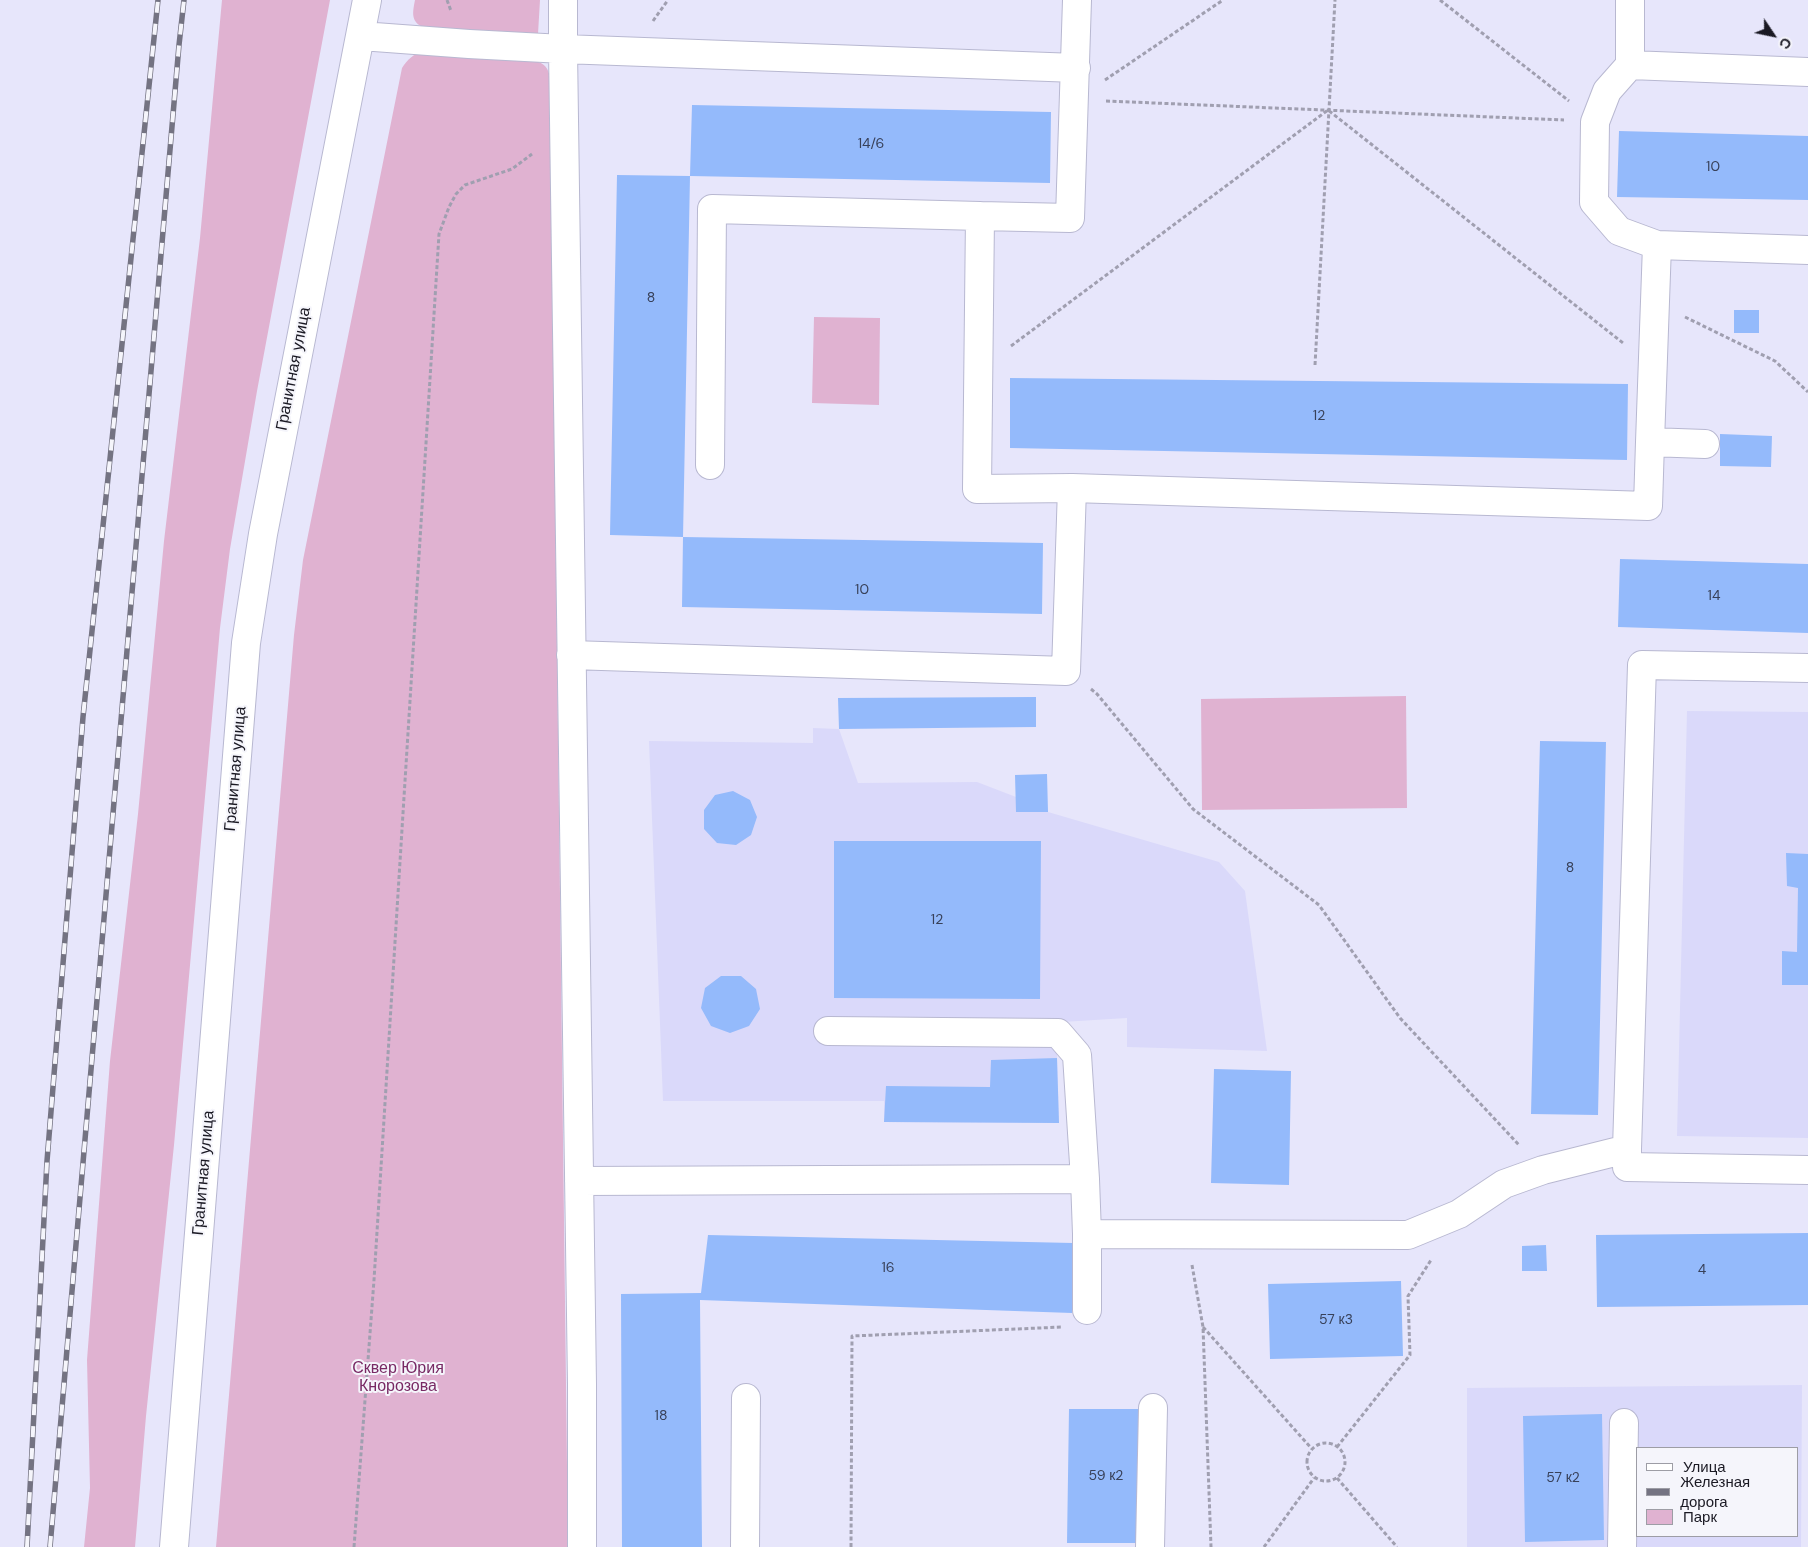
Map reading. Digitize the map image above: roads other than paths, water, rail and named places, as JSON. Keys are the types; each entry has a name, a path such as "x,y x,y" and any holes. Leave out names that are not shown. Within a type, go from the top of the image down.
{"street":[{"name":"Гранитная улица","path":"174,1547 246,643 265,524 367,0"},
{"path":"563,0 582,1547"},
{"path":"710,464 712,209 1070,218 1077,0"},
{"path":"1630,0 1630,65 1607,91 1595,122 1594,202 1619,231 1657,245 1808,250"},
{"path":"360,36 469,44 680,55 1076,68"},
{"path":"1630,65 1808,72"},
{"path":"980,216 977,489 1072,488 1648,506 1657,245"},
{"path":"1650,442 1705,444"},
{"path":"571,655 1066,671 1072,488"},
{"path":"1808,668 1642,665 1627,1149 1627,1167 1808,1170"},
{"path":"828,1030 1058,1033 1076,1056 1085,1180 1087,1310"},
{"path":"1087,1234 1408,1235 1459,1214 1504,1184 1543,1170 1627,1149"},
{"path":"579,1181 1085,1180"},
{"path":"745,1547 746,1398"},
{"path":"1150,1547 1153,1408"},
{"path":"1622,1547 1624,1423"}],"railway":[{"path":"27,1547 47,1161 83,717 158,0"},
{"path":"50,1547 184,0"}],"park label":[{"name":"Сквер Юрия Кнорозова","path":"398,1378"}]}
